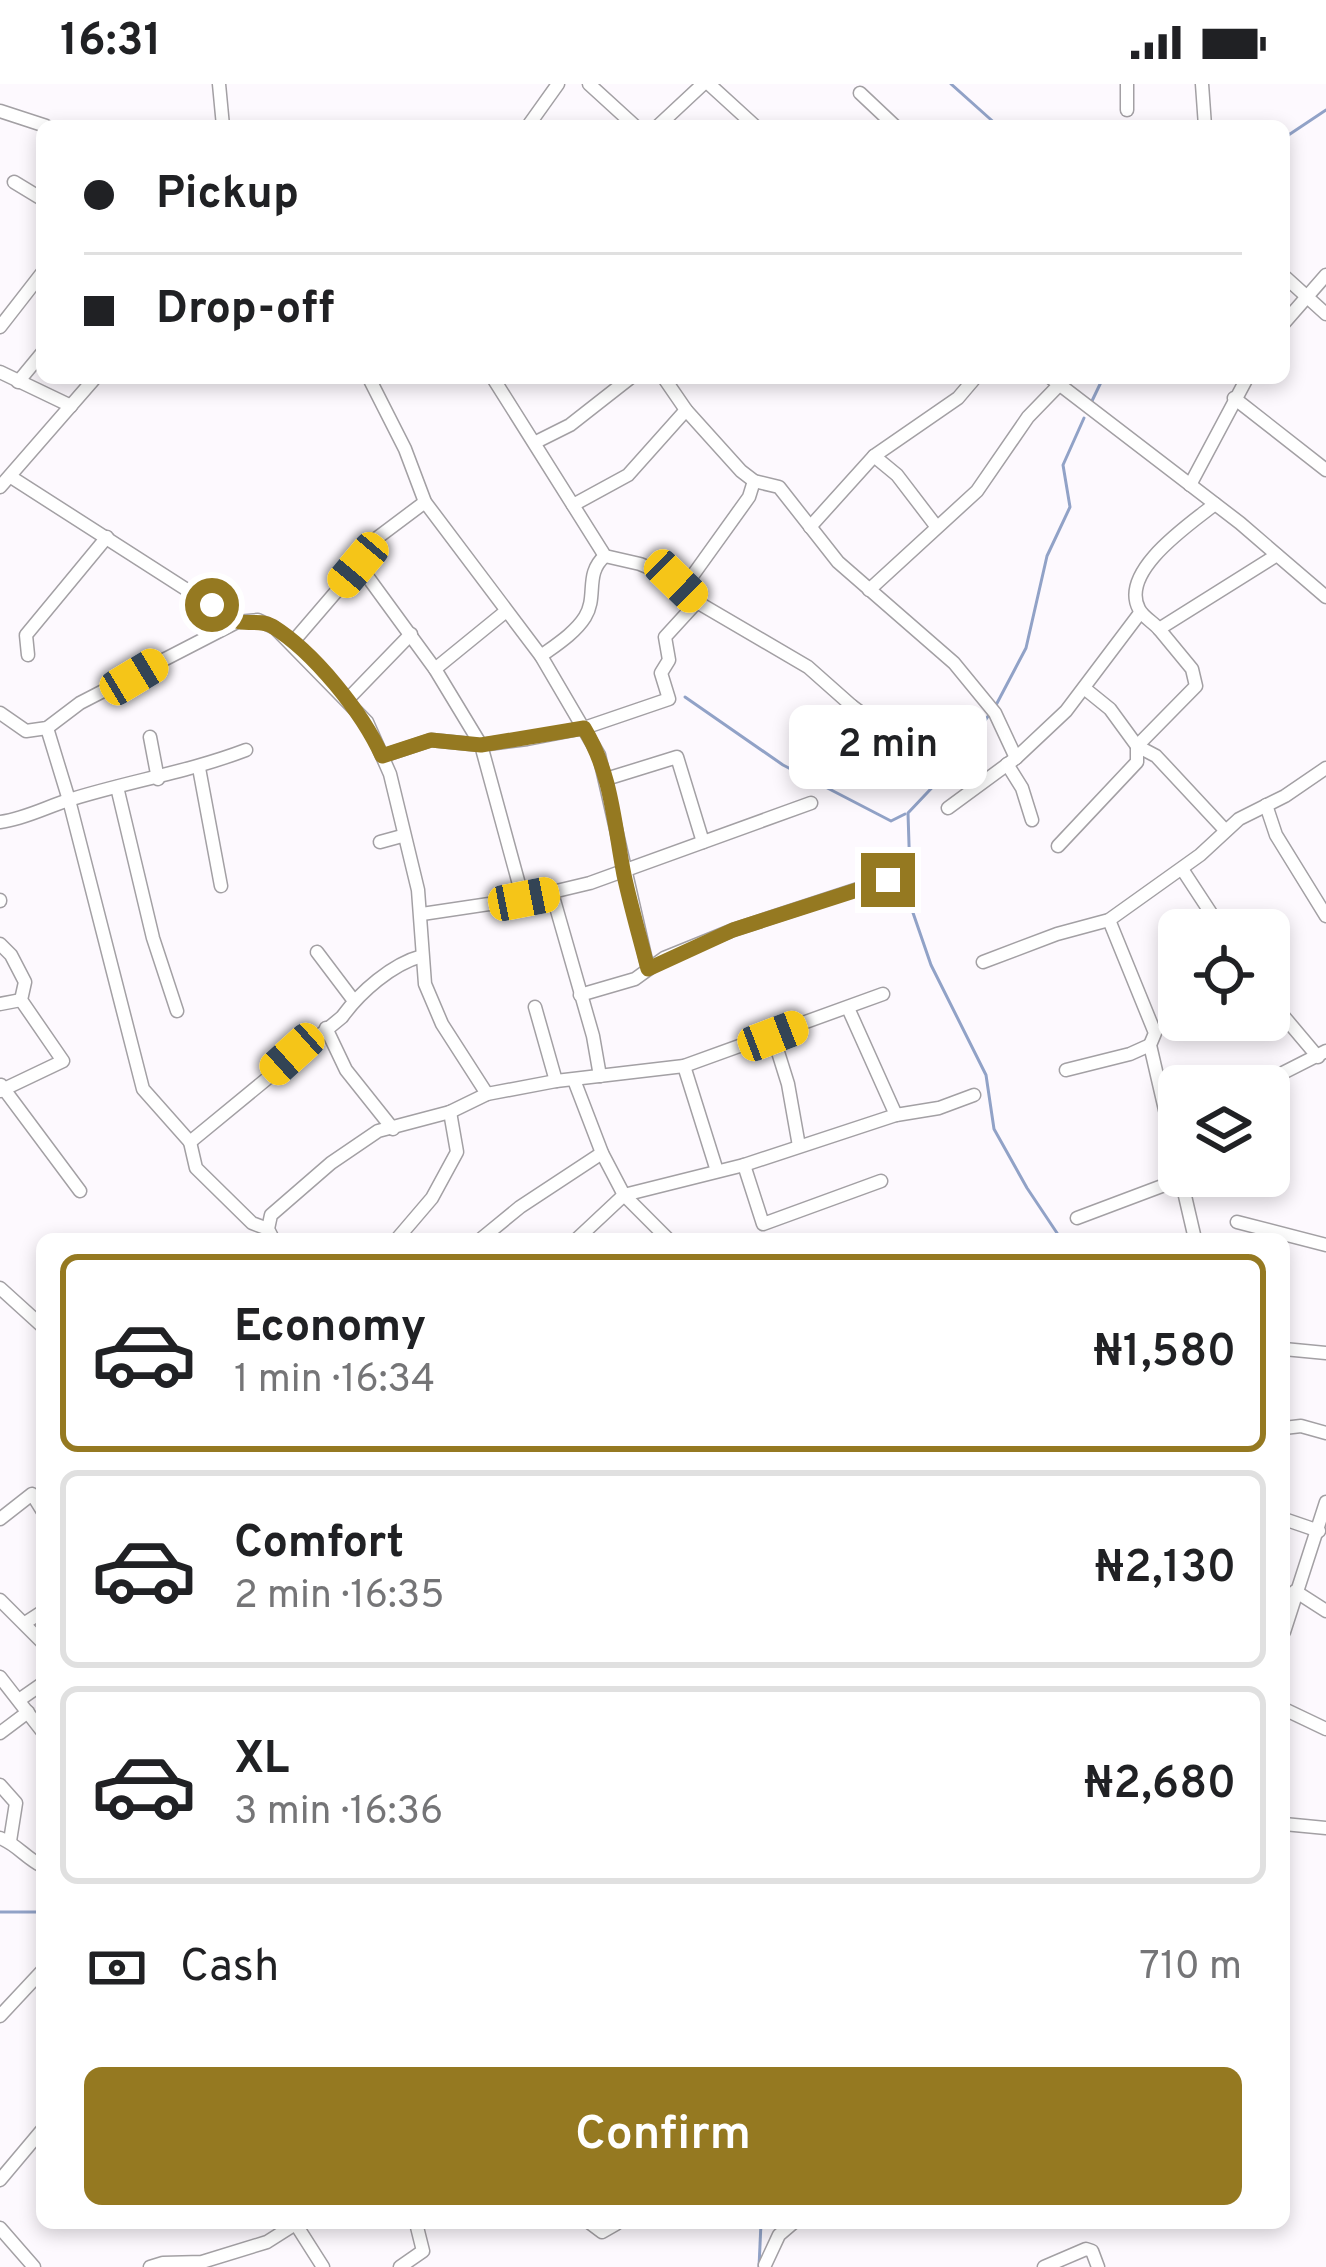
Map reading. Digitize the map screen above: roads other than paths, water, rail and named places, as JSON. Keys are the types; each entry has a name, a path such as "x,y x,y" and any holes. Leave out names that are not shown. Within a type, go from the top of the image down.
{"street":[{"path":"219,84 222,120"},
{"path":"532,120 558,84"},
{"path":"589,84 628,120"},
{"path":"665,120 706,84 747,120"},
{"path":"1127,84 1127,110"},
{"path":"1202,84 1204,120"},
{"path":"860,93 889,120"},
{"path":"0,111 36,123"},
{"path":"14,182 36,195"},
{"path":"1290,316 1326,274"},
{"path":"0,326 36,281"},
{"path":"1290,281 1326,314"},
{"path":"18,382 36,360"},
{"path":"0,372 71,406"},
{"path":"90,384 5,482 107,537 237,622"},
{"path":"372,384 406,448 425,502 541,656 584,728 606,779 648,969"},
{"path":"497,384 605,556 640,564 676,581 697,602 808,667 917,754"},
{"path":"536,442 570,425 622,384"},
{"path":"668,384 686,410 754,481 779,487 838,562 954,663 991,710 1033,820"},
{"path":"811,527 874,456 958,398 970,384"},
{"path":"869,590 977,490 1053,384"},
{"path":"1059,384 1326,597"},
{"path":"1190,484 1243,384"},
{"path":"1234,398 1326,470"},
{"path":"573,505 628,475 686,410"},
{"path":"874,456 897,476 936,526"},
{"path":"676,581 693,575 749,497 754,481"},
{"path":"292,643 373,541 425,502"},
{"path":"1137,762 1137,746 1196,686 1192,669 1140,613 1135,599 1143,568 1215,504"},
{"path":"28,655 26,634 107,537"},
{"path":"1159,629 1277,555"},
{"path":"541,656 584,619 594,596 593,568 605,556"},
{"path":"358,565 435,669 481,745 524,899"},
{"path":"382,756 431,740 481,745 584,728 669,699 661,673 669,660 665,638 697,602"},
{"path":"435,669 505,612"},
{"path":"948,808 1011,761 1066,711 1140,613"},
{"path":"0,713 26,731 46,728 80,703 237,622 267,623 367,722 400,815 422,914 425,984 442,1024 487,1094"},
{"path":"348,699 411,634"},
{"path":"1084,688 1110,709 1137,746 1156,756 1225,830"},
{"path":"824,742 852,706"},
{"path":"46,728 143,1088 190,1142 196,1168 267,1233"},
{"path":"150,737 158,779"},
{"path":"0,822 199,768 245,750"},
{"path":"1058,847 1137,762 1156,756"},
{"path":"606,779 677,757 704,842"},
{"path":"983,962 1109,920 1182,869 1225,830 1326,767"},
{"path":"199,768 221,886"},
{"path":"117,787 153,938 178,1011"},
{"path":"422,914 552,893 811,803"},
{"path":"1266,805 1276,835 1326,916"},
{"path":"380,842 402,836"},
{"path":"1182,869 1208,909"},
{"path":"580,995 635,979 733,930 888,880"},
{"path":"552,893 600,1076"},
{"path":"1109,920 1155,1033 1150,1045 1158,1075"},
{"path":"0,944 25,982 21,1000 63,1061 1,1088 80,1191"},
{"path":"317,952 354,1001"},
{"path":"190,1142 342,1017 354,1001 406,960 422,956"},
{"path":"271,1233 271,1215 331,1163 378,1131 450,1112 487,1094 684,1066 883,994"},
{"path":"0,1004 21,1000"},
{"path":"535,1007 556,1081"},
{"path":"848,1008 896,1115"},
{"path":"1290,1021 1322,1054 1290,1070"},
{"path":"326,1028 346,1070 392,1129"},
{"path":"773,1036 793,1103 799,1146"},
{"path":"1066,1070 1150,1045"},
{"path":"684,1066 717,1171"},
{"path":"574,1079 624,1195 662,1233"},
{"path":"583,1233 624,1195 744,1166 896,1115 974,1096"},
{"path":"402,1233 432,1198 457,1152 450,1112"},
{"path":"495,1233 602,1153"},
{"path":"744,1166 764,1224 881,1181"},
{"path":"1077,1218 1158,1188"},
{"path":"1183,1197 1193,1233"},
{"path":"1237,1222 1280,1233"},
{"path":"1290,1236 1326,1245"},
{"path":"3,1295 36,1321"},
{"path":"1290,1350 1326,1353"},
{"path":"1290,1427 1326,1433"},
{"path":"0,1519 32,1494 36,1498"},
{"path":"1290,1610 1326,1502"},
{"path":"1290,1521 1319,1531"},
{"path":"1295,1592 1326,1611"},
{"path":"0,1600 36,1635"},
{"path":"25,1623 36,1616"},
{"path":"0,1677 36,1723"},
{"path":"0,1733 36,1691"},
{"path":"1290,1712 1326,1729"},
{"path":"0,1785 16,1803 5,1840 36,1863"},
{"path":"1290,1825 1326,1828"},
{"path":"0,2016 36,1977"},
{"path":"0,2180 36,2137"},
{"path":"0,2228 34,2267"},
{"path":"150,2267 202,2263 267,2242 288,2229"},
{"path":"299,2229 322,2267"},
{"path":"400,2267 423,2251 418,2229"},
{"path":"774,2229 779,2235"},
{"path":"765,2265 786,2229"},
{"path":"1044,2267 1087,2248 1098,2267"}],"waterway":[{"path":"951,84 991,120"},
{"path":"1290,134 1326,110"},
{"path":"1091,403 1100,384"},
{"path":"995,707 1026,648 1047,556 1070,507 1063,465 1084,418"},
{"path":"685,697 783,765 891,821 905,814"},
{"path":"989,715 908,813 911,907 931,965 986,1075 994,1129 1057,1233"},
{"path":"0,1912 36,1912"},
{"path":"759,2267 761,2229"}]}
